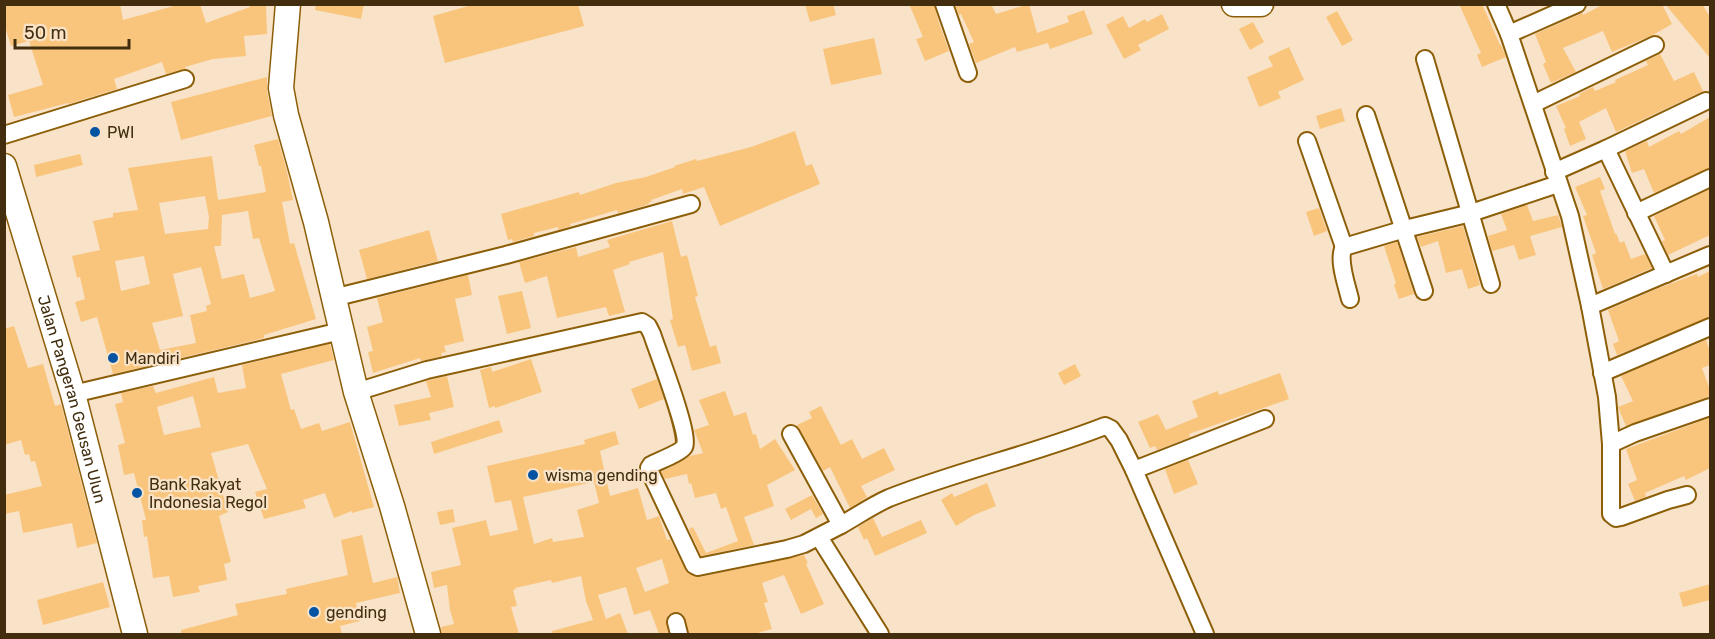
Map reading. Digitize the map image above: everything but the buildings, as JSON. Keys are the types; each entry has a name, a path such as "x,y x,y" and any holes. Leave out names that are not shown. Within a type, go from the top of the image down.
{"street":[{"path":"288,4 282,87 286,115 316,222 356,392 392,506 428,634"},
{"path":"944,4 968,73"},
{"path":"1234,4 1261,4"},
{"path":"1496,4 1509,34 1570,216 1607,397 1611,444 1611,514 1617,518 1687,495"},
{"path":"1509,34 1577,4"},
{"path":"1533,104 1655,45"},
{"path":"1425,59 1491,284"},
{"path":"4,135 185,80"},
{"path":"1350,300 1341,252 1344,247 1470,213 1556,178 1606,149 1706,101"},
{"path":"1366,115 1424,291"},
{"path":"1307,141 1344,247"},
{"path":"1606,149 1666,274"},
{"name":"Jalan Pangeran Geusan Ulun","path":"4,166 73,394 135,634"},
{"path":"1636,213 1710,178"},
{"path":"333,298 506,255 691,204"},
{"path":"1590,306 1710,255"},
{"path":"356,392 427,370 642,322 648,326 652,334 677,405 686,443 682,449 649,468 694,565 698,567 787,549 819,537 887,499 982,466 1083,435 1104,426 1111,429 1119,440 1134,470 1205,634"},
{"path":"1602,373 1710,327"},
{"path":"73,394 341,331"},
{"path":"1611,444 1635,433 1710,407"},
{"path":"1134,470 1265,419"},
{"path":"791,434 841,525"},
{"path":"819,537 880,634"}],"place":[{"name":"PWI","path":"95,132"},
{"name":"Mandiri","path":"113,358"},
{"name":"wisma gending","path":"533,475"},
{"name":"Bank Rakyat Indonesia Regol","path":"137,493"},
{"name":"gending","path":"314,612"}]}
